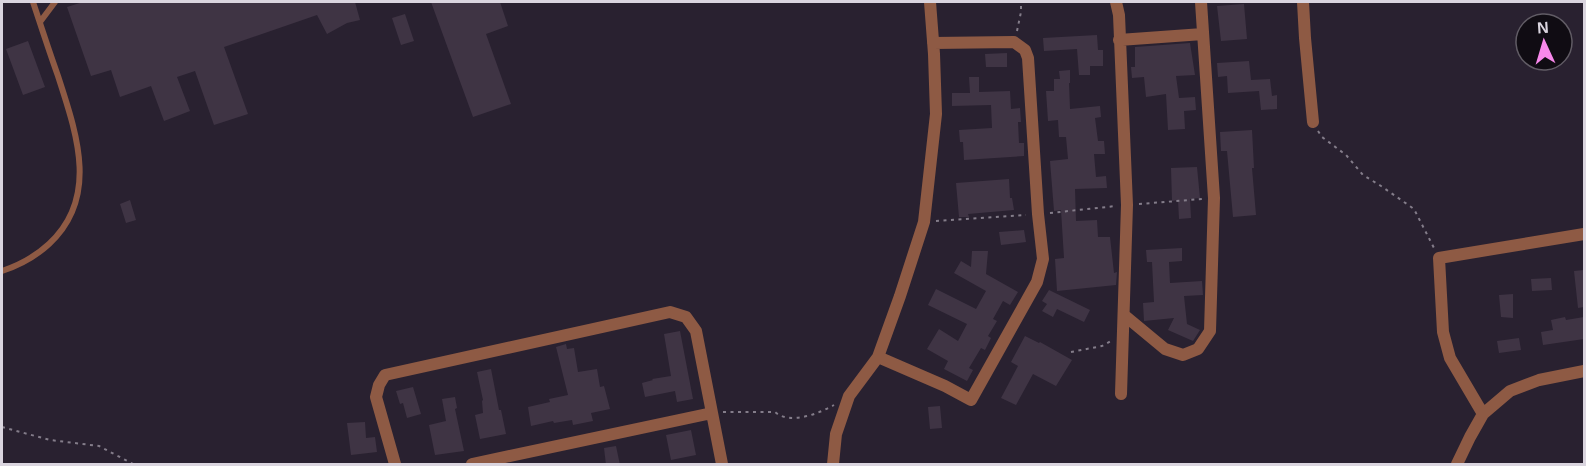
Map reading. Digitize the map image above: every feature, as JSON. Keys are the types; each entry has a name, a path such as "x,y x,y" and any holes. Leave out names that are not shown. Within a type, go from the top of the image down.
{"street":[{"path":"832,465 836,434 849,396 878,357 924,222 936,114 930,2"},
{"path":"1116,2 1119,15 1127,205 1121,394"},
{"path":"1124,315 1165,348 1183,355 1198,349 1210,332 1214,198 1200,2"},
{"path":"1303,2 1312,122"},
{"path":"1119,40 1203,34"},
{"path":"878,357 972,400 1037,282 1043,259 1028,58 1025,50 1014,42 933,43"},
{"path":"1483,414 1450,358 1443,332 1439,258 1584,234"},
{"path":"395,465 376,397 385,375 670,312 686,317 696,331 722,465"},
{"path":"1457,465 1483,414 1510,391 1539,380 1584,371"},
{"path":"472,465 712,413"}],"lane":[{"path":"2,271 27,261 57,237 74,209 80,184 80,160 73,122 33,2"},
{"path":"40,22 55,2"}],"path":[{"path":"1014,42 1021,2"},
{"path":"1312,122 1322,137 1346,155 1363,175 1414,209 1439,258"},
{"path":"924,222 1214,198"},
{"path":"1071,352 1102,346 1113,340"},
{"path":"712,413 775,412 780,416 798,418 824,411 849,396"},
{"path":"2,427 50,440 99,446 133,465"}],"building":[{"path":"83,2 355,2 360,20 347,23 327,34 317,15 224,47 248,114 214,125 195,71 177,77 190,111 164,121 151,86 120,97 111,70 91,76 67,7"},
{"path":"431,2 500,2 508,26 486,34 511,104 473,117"},
{"path":"1244,4 1247,39 1221,41 1217,6"},
{"path":"405,14 414,41 401,45 392,18"},
{"path":"1097,35 1098,50 1103,50 1103,66 1090,66 1090,75 1079,75 1077,49 1044,51 1043,38"},
{"path":"28,41 45,87 23,95 6,49"},
{"path":"1190,43 1195,75 1176,76 1179,98 1195,97 1196,110 1184,111 1185,129 1168,130 1166,94 1146,97 1144,77 1132,78 1131,67 1135,67 1135,47"},
{"path":"1007,53 1007,67 986,67 985,54"},
{"path":"1249,61 1251,80 1270,79 1272,96 1277,95 1277,109 1261,110 1259,91 1228,93 1227,76 1218,77 1217,63"},
{"path":"1070,70 1070,109 1100,106 1101,117 1095,118 1098,141 1104,141 1105,154 1094,154 1096,177 1106,176 1107,188 1075,189 1076,221 1097,220 1098,237 1110,237 1114,273 1117,272 1116,285 1057,291 1055,259 1064,258 1061,210 1054,211 1050,161 1068,159 1066,137 1059,137 1058,120 1048,121 1046,91 1054,91 1054,79 1060,79 1059,71"},
{"path":"969,77 979,77 979,92 1010,91 1011,109 1020,108 1019,143 1024,143 1024,156 964,160 963,142 960,142 959,130 992,128 991,105 952,106 952,93 970,93"},
{"path":"1252,130 1256,215 1233,217 1227,151 1221,151 1220,132"},
{"path":"1197,167 1200,198 1190,199 1191,218 1179,219 1178,200 1172,201 1171,168"},
{"path":"1009,179 1010,198 1012,198 1014,210 968,214 969,217 959,217 956,183"},
{"path":"130,200 136,220 126,223 120,204"},
{"path":"1024,230 1026,242 1001,245 999,232"},
{"path":"1182,248 1182,261 1169,262 1170,283 1202,281 1203,295 1184,296 1187,324 1200,330 1193,341 1168,330 1174,318 1144,321 1143,303 1154,302 1152,262 1147,262 1146,250"},
{"path":"972,251 988,251 986,274 1018,292 1010,305 1003,301 993,319 997,321 988,336 991,338 985,350 981,348 969,368 973,370 967,381 944,369 948,361 927,349 939,329 958,341 967,324 928,305 936,289 976,309 986,291 954,273 961,261 971,267"},
{"path":"1584,270 1584,307 1578,308 1574,271"},
{"path":"1551,278 1552,290 1532,291 1531,279"},
{"path":"1049,290 1090,310 1084,322 1057,309 1053,317 1042,311 1047,304 1042,301"},
{"path":"1513,294 1513,318 1501,317 1499,295"},
{"path":"1565,317 1566,320 1584,317 1584,339 1543,345 1541,332 1553,330 1551,320"},
{"path":"680,331 693,399 677,402 675,391 645,397 642,383 671,376 664,334"},
{"path":"1025,336 1072,360 1056,386 1033,374 1016,405 1001,398 1018,366 1011,362"},
{"path":"1519,338 1521,350 1499,353 1497,341"},
{"path":"566,344 567,349 574,348 578,372 597,369 600,387 604,386 610,409 591,413 593,421 573,425 572,420 554,423 553,421 531,426 528,407 568,395 556,347"},
{"path":"491,369 506,434 480,439 475,415 483,413 483,400 477,372"},
{"path":"413,387 421,414 407,418 403,403 400,404 396,391"},
{"path":"455,397 457,408 455,409 464,451 435,455 429,425 446,421 442,399"},
{"path":"940,406 942,428 930,429 928,407"},
{"path":"365,422 366,438 375,437 377,452 351,455 347,423"},
{"path":"691,430 696,455 671,460 666,435"},
{"path":"616,446 620,465 606,465 604,448"}]}
